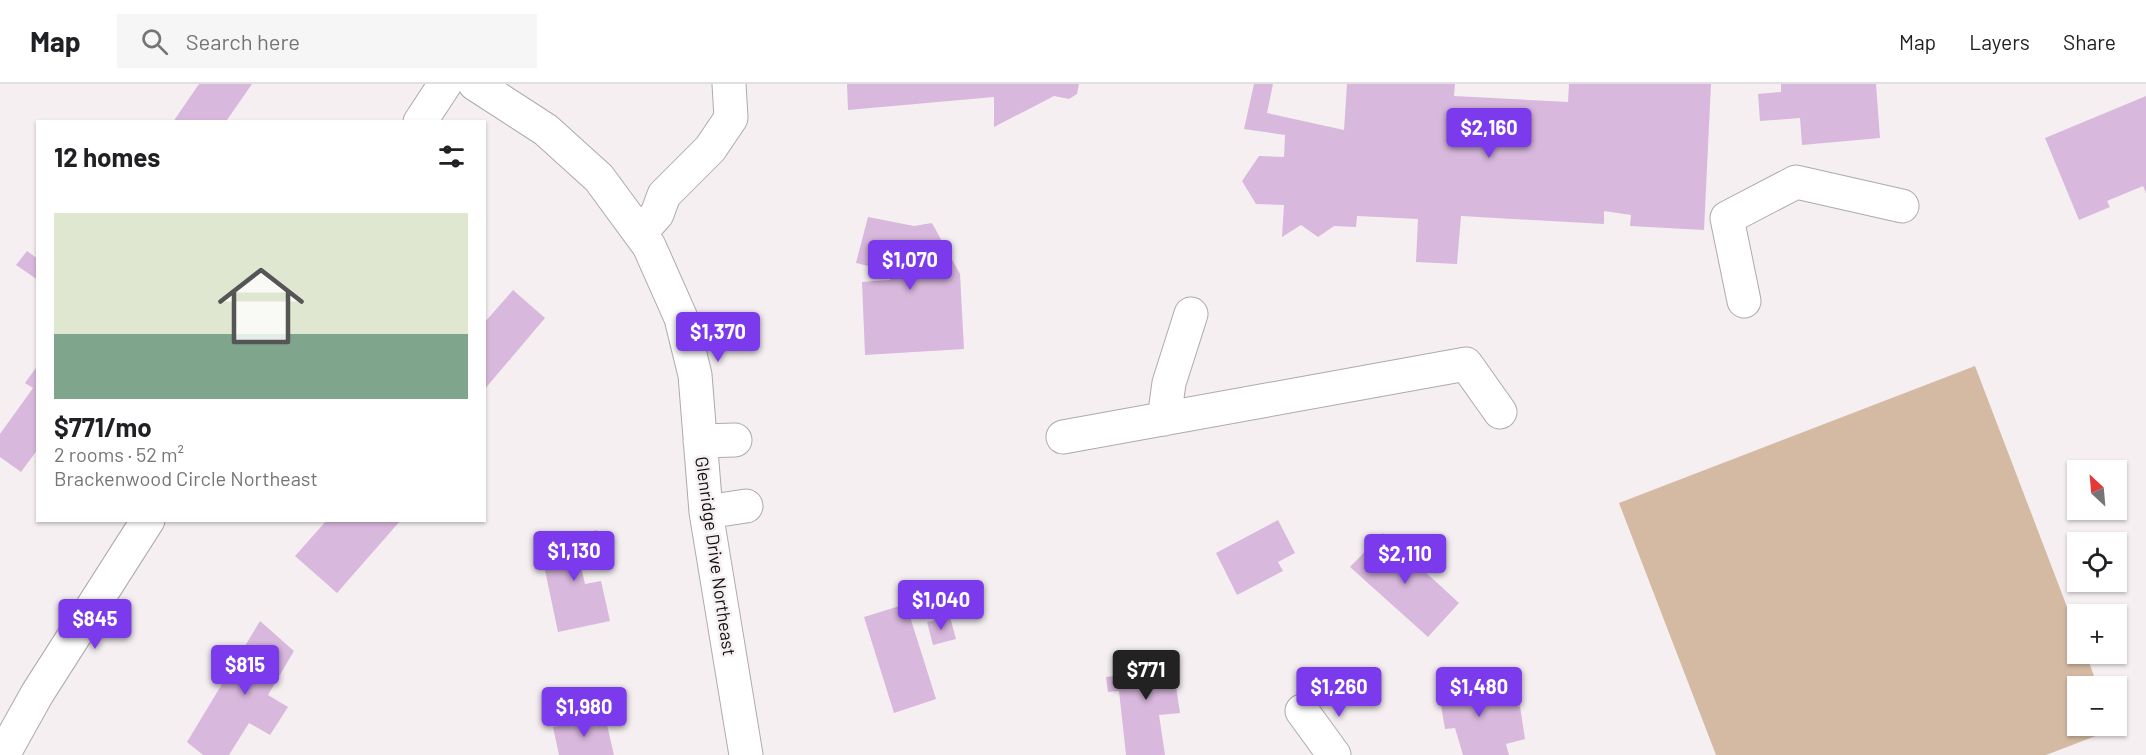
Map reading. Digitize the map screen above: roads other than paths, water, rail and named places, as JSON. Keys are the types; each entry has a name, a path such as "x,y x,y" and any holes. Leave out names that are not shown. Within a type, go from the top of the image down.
{"street":[{"path":"421,120 445,84"},
{"name":"Glenridge Drive Northeast","path":"475,84 546,130 599,178 650,246 681,318 695,375 706,512 746,755"},
{"path":"639,233 657,214 664,195 710,149 731,118 729,84"},
{"path":"1744,301 1727,218 1796,182 1902,206"},
{"path":"1164,419 1170,383 1191,314"},
{"path":"1063,437 1466,364 1500,412"},
{"path":"700,441 735,440"},
{"path":"706,512 746,506"},
{"path":"3,755 43,684 147,522"},
{"path":"1302,711 1334,755"}]}
